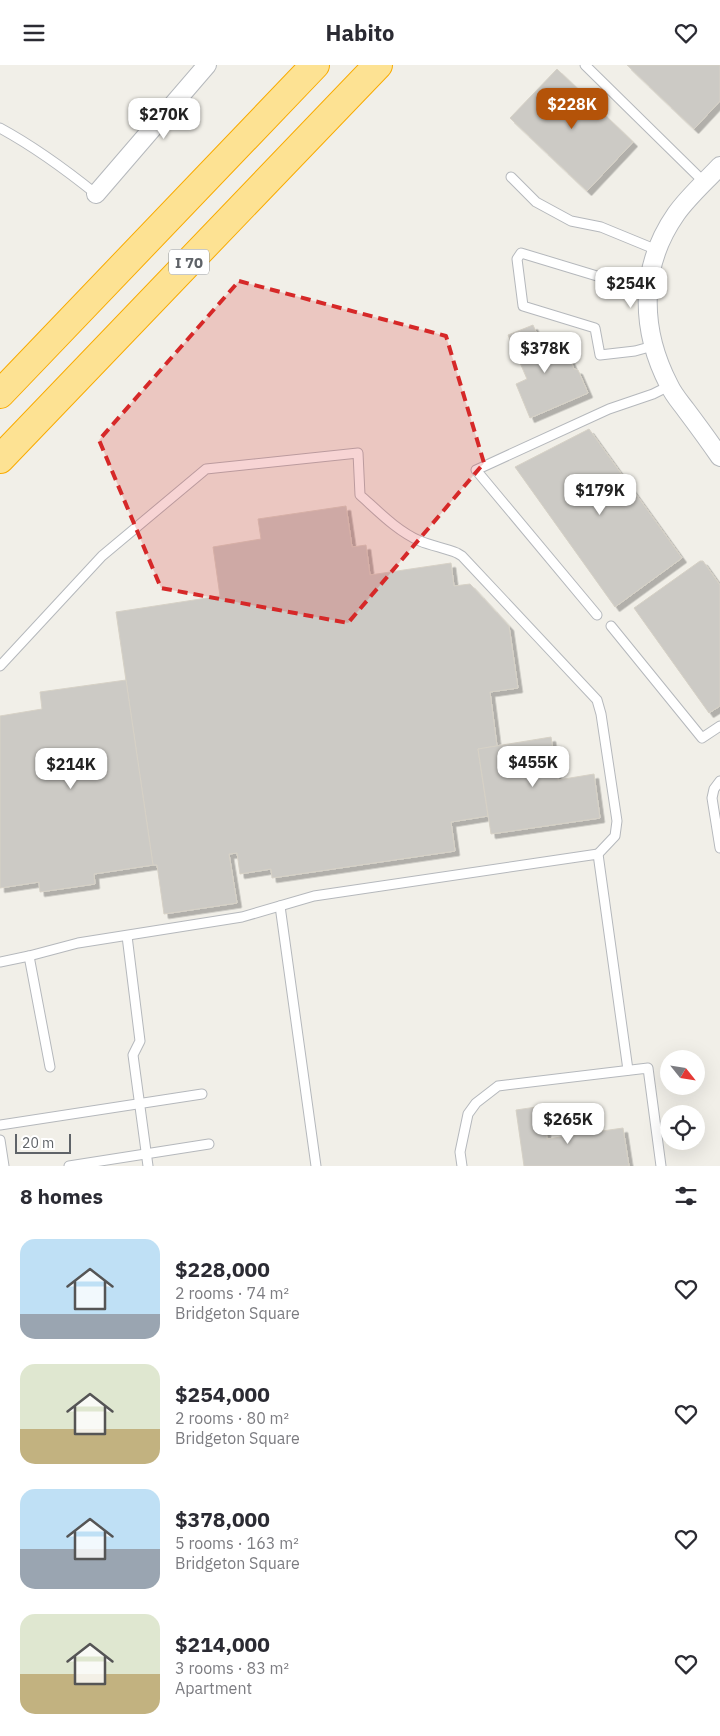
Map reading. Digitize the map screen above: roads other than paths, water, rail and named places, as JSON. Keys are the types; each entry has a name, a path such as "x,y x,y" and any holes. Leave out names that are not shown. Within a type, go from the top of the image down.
{"highway":[{"name":"I 70","path":"0,394 315,65"},
{"name":"I 70","path":"0,459 378,65"}],"street":[{"path":"96,194 207,65"},
{"path":"720,166 676,214 652,264 647,288 648,315 653,345 669,386 720,457"}],"lane":[{"path":"585,65 704,182"},
{"path":"0,128 29,143 96,194"},
{"path":"511,177 536,202 571,221 601,227 658,249"},
{"path":"647,288 630,286 521,253 517,259 523,306 595,328 600,355 635,351 653,345"},
{"path":"597,615 476,470 609,409 653,394 669,386"},
{"path":"0,666 102,556 206,469 358,453 360,495 410,536 462,556 597,700 601,714 617,821 615,836 598,854 314,896 235,919 78,943 0,962"},
{"path":"611,626 702,738 720,726"},
{"path":"720,781 714,789 712,798 720,848"},
{"path":"598,854 628,1071"},
{"path":"280,906 316,1166"},
{"path":"127,936 140,1041 133,1055 148,1166"},
{"path":"29,956 50,1067"},
{"path":"462,1166 460,1153 468,1115 476,1103 498,1086 648,1068 660,1166"},
{"path":"0,1125 202,1093"},
{"path":"0,1140 4,1166"},
{"path":"69,1166 210,1144"}]}
